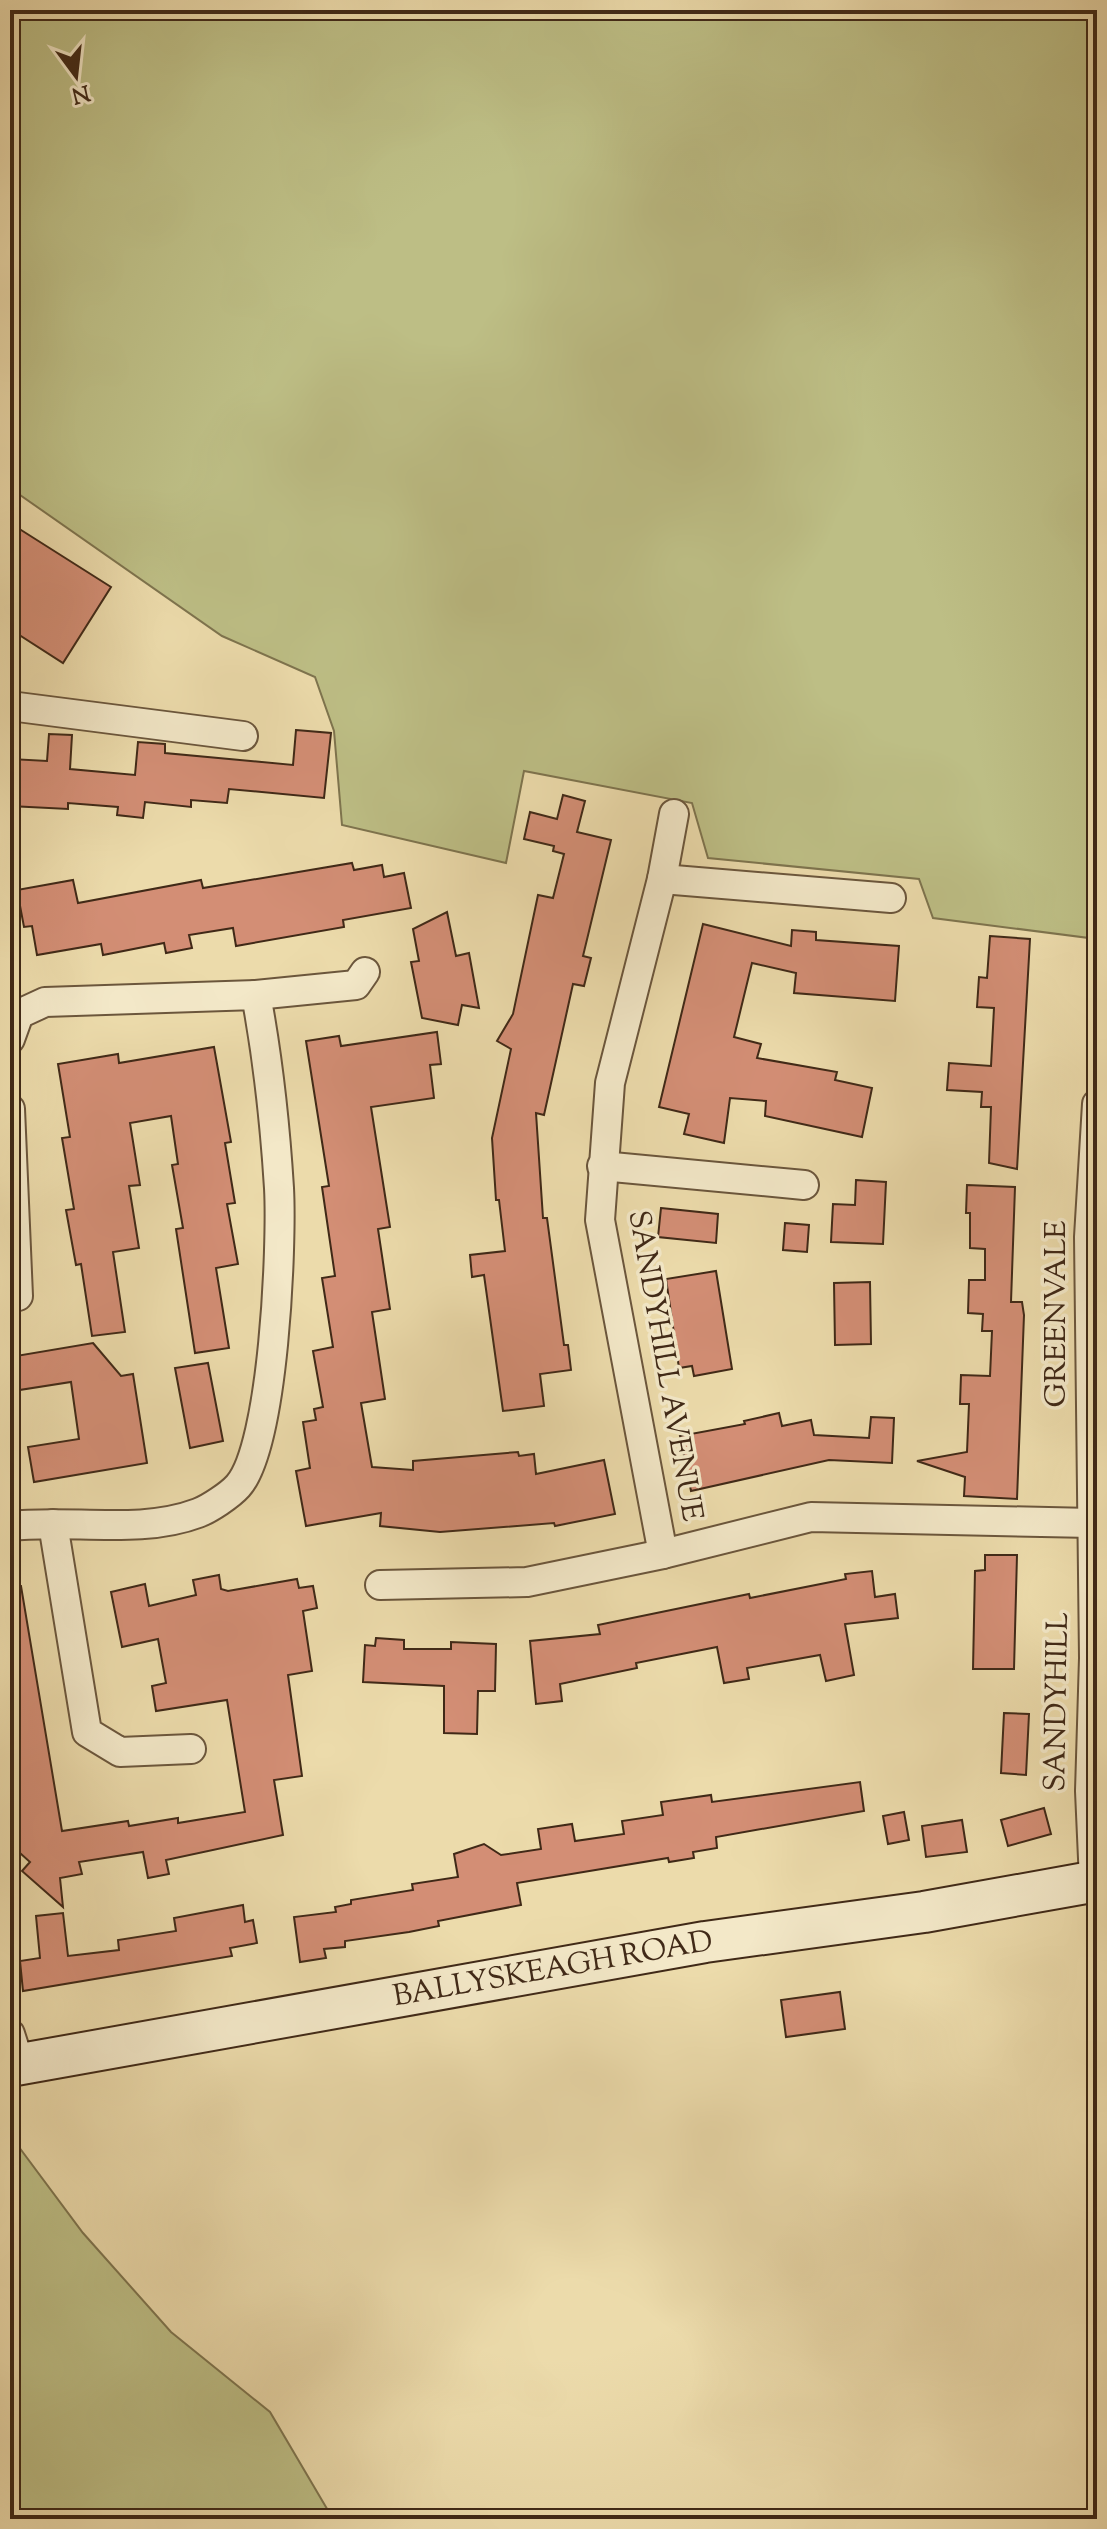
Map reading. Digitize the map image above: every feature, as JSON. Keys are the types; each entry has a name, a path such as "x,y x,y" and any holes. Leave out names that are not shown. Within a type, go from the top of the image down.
{"main road":[{"name":"BALLYSKEAGH ROAD","path":"13,2054 705,1942 924,1912 1096,1881"}],"street":[{"path":"10,706 243,736"},
{"name":"SANDYHILL AVENUE","path":"663,1554 600,1220 602,1166 615,1057 662,879 674,814"},
{"path":"662,879 891,898"},
{"path":"13,1022 45,1002 256,995 356,985 365,972"},
{"path":"10,1526 145,1522 198,1513 238,1486 259,1444 271,1371 279,1191 268,1071 256,995"},
{"name":"GREENVALE","path":"1092,1523 1089,1237 1097,1104"},
{"path":"10,1109 18,1296"},
{"path":"602,1166 804,1185"},
{"path":"380,1585 527,1582 663,1554 811,1517 1092,1523"},
{"name":"SANDYHILL","path":"1092,1523 1094,1658 1090,1791 1096,1881"},
{"path":"53,1524 87,1732 120,1752 191,1749"}],"green space":[{"path":"10,10 1097,10 1097,939 933,918 919,879 708,858 692,803 524,771 506,863 342,825 334,731 315,677 222,636 10,488"},
{"path":"10,2135 83,2233 171,2332 270,2412 333,2519 10,2519"}],"building":[{"path":"10,523 111,587 63,663 10,629"},
{"path":"296,730 331,733 324,798 229,789 227,803 191,800 191,807 145,802 143,818 117,815 118,807 68,803 68,809 10,806 11,759 47,761 49,734 72,735 70,769 135,775 138,742 165,744 165,753 293,765"},
{"path":"563,795 585,801 577,832 611,840 583,956 591,958 584,986 573,984 544,1115 536,1113 543,1218 547,1218 564,1345 568,1345 571,1370 540,1374 544,1406 503,1411 484,1275 472,1277 470,1255 505,1251 499,1200 496,1200 492,1138 511,1049 497,1041 513,1014 538,895 553,898 564,854 553,851 554,846 524,839 530,812 557,819"},
{"path":"352,863 354,870 382,865 384,877 404,873 411,908 343,920 344,927 236,946 233,928 189,935 192,948 166,953 164,943 103,955 101,944 37,955 32,926 24,927 17,890 73,880 78,903 201,880 203,888"},
{"path":"447,912 456,956 469,953 479,1008 462,1005 458,1025 422,1018 411,962 419,961 413,929"},
{"path":"703,924 791,946 792,930 816,932 816,940 899,946 895,1001 794,993 796,973 752,963 734,1037 761,1044 757,1058 837,1072 835,1080 872,1088 862,1137 765,1116 766,1101 730,1098 724,1143 684,1134 689,1114 659,1107"},
{"path":"990,936 1030,939 1017,1169 989,1163 991,1107 981,1107 982,1092 947,1090 949,1063 991,1066 994,1008 977,1007 979,977 987,978"},
{"path":"437,1032 441,1064 430,1065 434,1098 371,1107 390,1227 378,1229 390,1309 372,1312 385,1399 361,1403 372,1467 413,1470 413,1461 518,1452 519,1456 534,1454 536,1474 604,1460 615,1514 555,1526 554,1523 440,1532 380,1526 381,1513 306,1526 296,1471 310,1468 303,1422 316,1420 314,1409 323,1407 313,1351 333,1347 322,1278 335,1276 322,1187 329,1186 306,1041 339,1036 341,1046"},
{"path":"214,1047 231,1142 225,1143 235,1203 227,1204 238,1264 216,1268 229,1348 195,1353 176,1229 183,1228 172,1165 178,1164 171,1116 130,1123 140,1185 129,1186 139,1248 113,1252 125,1332 92,1336 81,1264 76,1265 66,1210 74,1209 62,1138 70,1137 58,1064 118,1054 119,1063"},
{"path":"856,1180 886,1182 883,1244 831,1242 833,1204 855,1205"},
{"path":"967,1185 1015,1187 1011,1302 1022,1302 1024,1315 1017,1499 964,1496 965,1477 917,1461 967,1452 969,1404 960,1404 961,1375 990,1376 992,1331 982,1331 983,1314 968,1313 969,1280 985,1280 985,1249 970,1248"},
{"path":"661,1208 718,1214 716,1243 658,1237"},
{"path":"785,1223 809,1225 807,1252 783,1250"},
{"path":"716,1271 732,1369 694,1376 692,1366 679,1368 666,1279"},
{"path":"870,1282 871,1344 835,1345 834,1283"},
{"path":"93,1343 121,1376 133,1374 147,1463 34,1482 28,1447 79,1439 71,1382 13,1391 10,1357"},
{"path":"208,1363 223,1441 190,1448 175,1368"},
{"path":"779,1413 782,1426 811,1420 814,1435 869,1438 871,1417 894,1418 892,1463 829,1460 691,1491 680,1436 745,1424 744,1421"},
{"path":"985,1555 1017,1555 1014,1669 973,1669 975,1571 985,1570"},
{"path":"872,1571 875,1597 895,1594 898,1618 845,1624 854,1675 826,1681 820,1655 747,1668 749,1679 724,1683 717,1647 636,1663 637,1668 560,1684 562,1701 536,1704 530,1641 600,1634 598,1625 749,1594 750,1598 846,1579 845,1574"},
{"path":"219,1575 221,1589 228,1591 297,1579 299,1588 313,1586 317,1608 303,1611 312,1671 288,1675 302,1776 274,1780 283,1835 166,1860 169,1874 148,1878 143,1852 79,1862 82,1874 60,1878 63,1907 22,1871 30,1862 10,1844 10,1587 21,1586 62,1831 128,1821 129,1826 178,1818 178,1823 245,1812 227,1700 156,1711 152,1686 166,1683 158,1639 122,1647 111,1592 145,1584 149,1606 196,1595 193,1580"},
{"path":"376,1638 404,1640 404,1649 451,1649 451,1642 496,1644 495,1691 478,1691 477,1734 444,1733 444,1686 363,1682 365,1645 375,1646"},
{"path":"1004,1713 1029,1714 1026,1775 1001,1773"},
{"path":"860,1782 864,1811 716,1837 717,1848 693,1852 694,1858 669,1862 668,1858 517,1883 521,1905 438,1921 439,1926 345,1941 345,1947 324,1949 326,1958 300,1962 294,1917 336,1912 335,1907 351,1904 351,1900 413,1890 412,1884 458,1877 454,1854 484,1844 501,1855 541,1849 538,1829 572,1824 575,1841 624,1834 622,1821 663,1815 661,1802 711,1795 712,1802"},
{"path":"1044,1808 1051,1834 1008,1846 1001,1820"},
{"path":"904,1812 909,1840 888,1844 883,1816"},
{"path":"962,1820 967,1852 926,1857 922,1826"},
{"path":"243,1905 245,1922 253,1920 257,1943 230,1948 232,1956 23,1991 20,1961 40,1958 36,1916 63,1913 68,1956 119,1950 118,1940 176,1931 174,1918"},
{"path":"840,1992 845,2029 786,2037 781,2000"}]}
